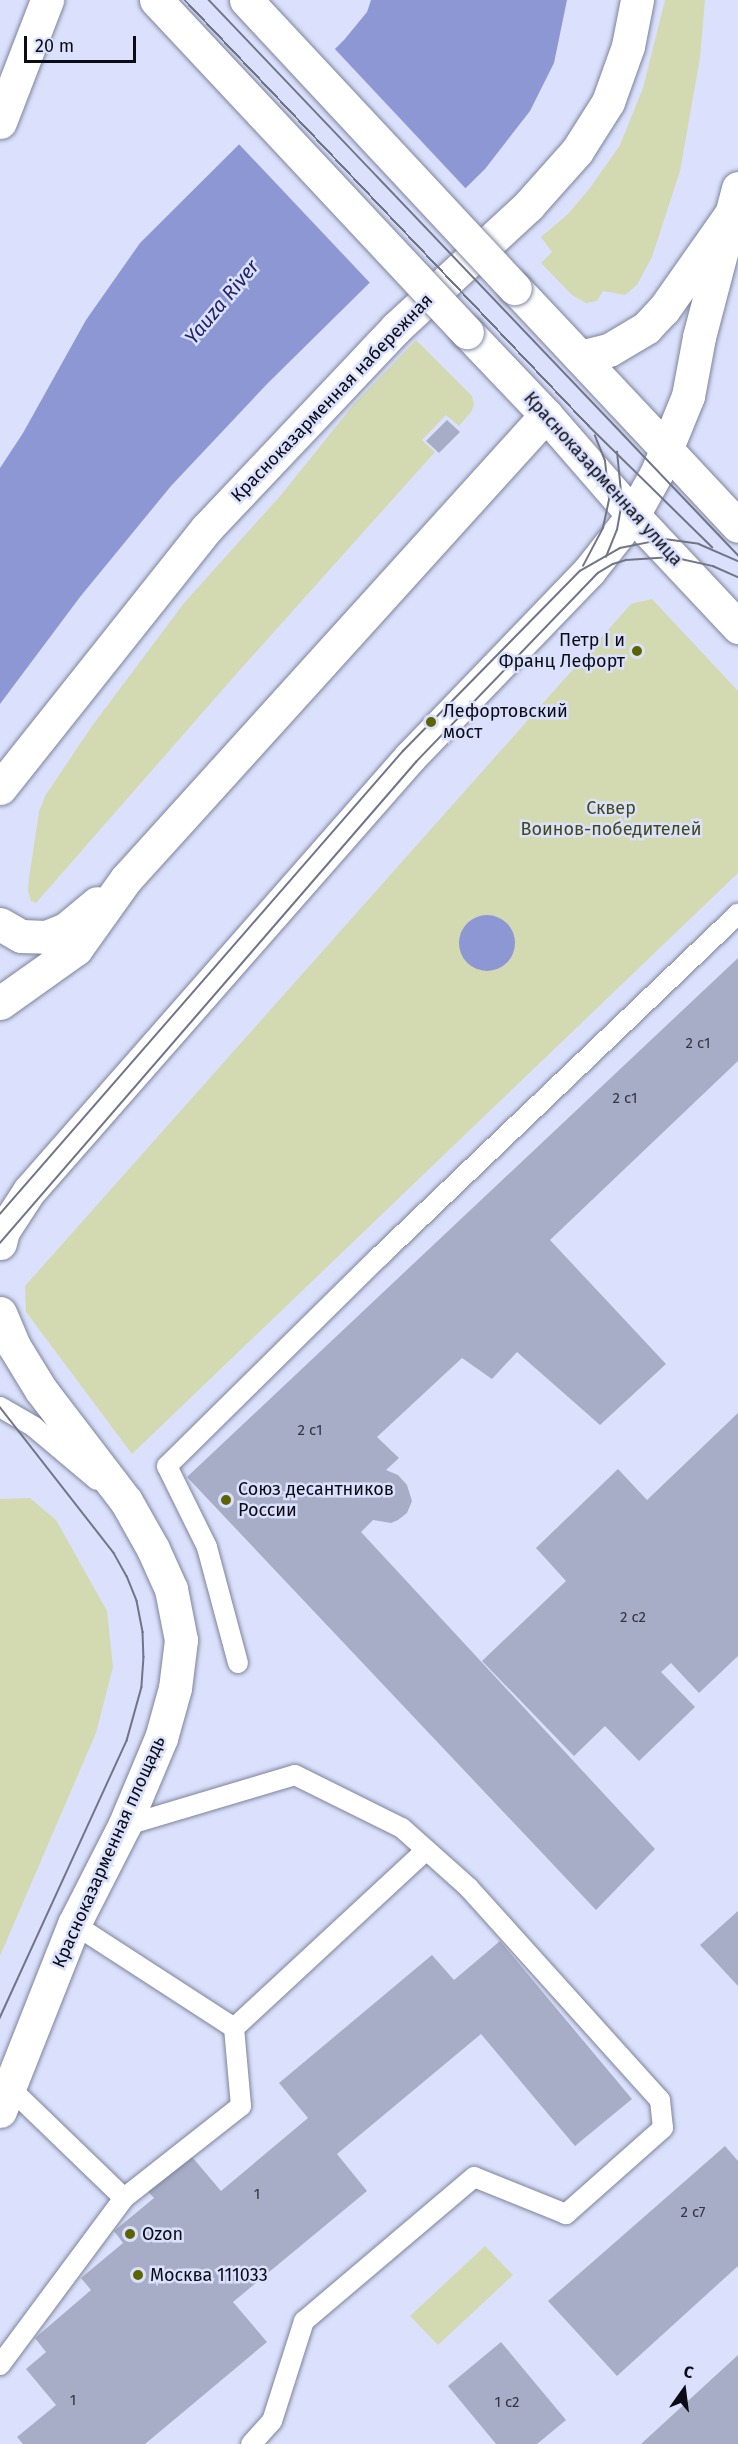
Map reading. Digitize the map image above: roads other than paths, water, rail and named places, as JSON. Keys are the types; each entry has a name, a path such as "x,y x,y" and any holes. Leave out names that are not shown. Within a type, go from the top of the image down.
{"main road":[{"path":"0,122 48,0"},
{"name":"Красноказарменная улица","path":"156,0 546,415 633,515 738,627"},
{"path":"246,0 738,526"},
{"name":"Красноказарменная набережная","path":"2,789 206,529 396,328 528,206 577,152 608,102 628,46 637,0"},
{"path":"579,357 609,350 646,327 664,309 734,201"},
{"path":"0,1243 3,1231 29,1191 410,756 590,571 633,515 657,472 688,396 699,337 734,201"},
{"path":"0,1003 76,949 126,879 546,415"},
{"path":"0,924 21,936 46,937 66,929 126,879"},
{"path":"0,1207 29,1191"},
{"name":"Красноказарменная площадь","path":"0,1312 14,1346 40,1390 126,1501 153,1549 171,1589 181,1640 175,1688 161,1738 124,1826 74,1924 5,2100"}],"lane":[{"path":"238,1664 207,1547 167,1467 379,1257 738,914"},
{"path":"0,1407 34,1427 66,1457 126,1501"},
{"path":"124,1826 295,1775 402,1828 468,1887 660,2100 663,2128 566,2214 474,2177 304,2321 272,2421 251,2444"},
{"path":"234,2028 426,1850"},
{"path":"74,1924 234,2028"},
{"path":"0,2365 124,2198 241,2106 234,2028"},
{"path":"5,2100 124,2198"}],"water":[{"name":"Yauza River","path":"371,0 567,0 554,63 530,111 485,169 267,384 171,486 80,597 0,704 0,468 23,433 86,320 140,243 344,40 367,12"},
{"path":"482,915 492,915 507,923 513,932 515,943 513,954 507,963 492,971 482,971 471,966 464,959 459,948 459,938 464,927 471,920"}],"tram line":[{"path":"185,0 589,426 712,547"},
{"path":"209,0 738,555"},
{"path":"583,566 603,528 609,499 605,461 595,436"},
{"path":"606,557 617,530 622,502 617,452"},
{"path":"0,1214 403,751 580,571 620,548 665,539 699,544 738,561"},
{"path":"0,1243 416,762 598,573 613,564 626,560 672,557 713,566 738,577"},
{"path":"0,1407 114,1553 137,1601 143,1632 144,1657 142,1687 127,1741 0,2019"}],"place":[{"name":"Петр I и Франц Лефорт","path":"637,651"},
{"name":"Лефортовский мост","path":"431,722"},
{"name":"Союз десантников России","path":"226,1500"},
{"name":"Ozon","path":"130,2234"},
{"name":"Москва 111033","path":"138,2275"}],"park label":[{"name":"Сквер Воинов-победителей","path":"611,819"}]}
